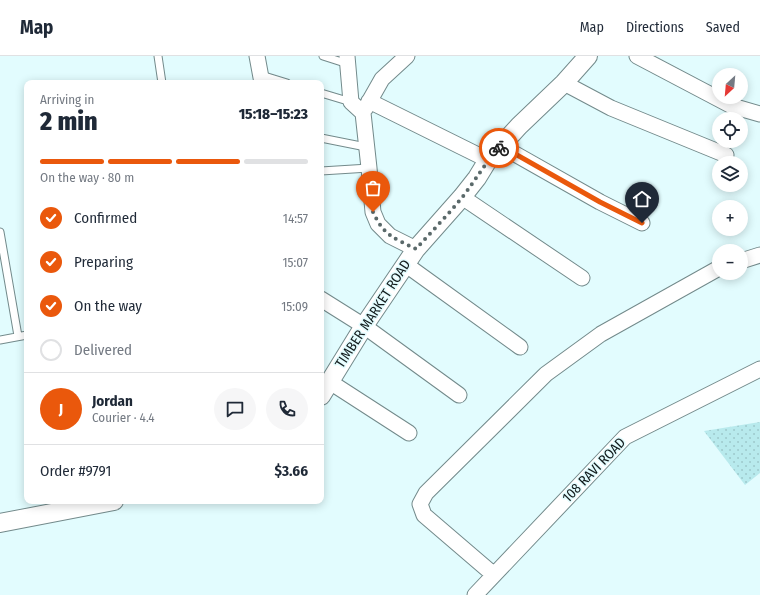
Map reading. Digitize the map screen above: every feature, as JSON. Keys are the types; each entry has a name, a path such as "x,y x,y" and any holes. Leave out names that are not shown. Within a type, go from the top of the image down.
{"street":[{"path":"257,56 261,79"},
{"path":"407,56 382,79 366,108 366,147 373,212 378,224 390,236 416,249"},
{"name":"TIMBER MARKET ROAD","path":"325,389 364,326 416,249 462,197 477,178 488,160 519,126 588,56"},
{"path":"637,56 732,106 760,114"},
{"path":"348,60 351,102 488,160"},
{"path":"564,82 611,108 726,155"},
{"path":"501,146 600,202 642,223"},
{"path":"462,197 582,278"},
{"path":"748,259 760,255"},
{"path":"405,264 520,347"},
{"path":"494,575 424,515 420,504 426,493 546,374 601,334 712,272"},
{"path":"324,301 364,326 459,395"},
{"name":"108 RAVI ROAD","path":"475,595 625,437 760,369"},
{"path":"325,389 409,432"},
{"path":"0,523 98,504"}],"lane":[{"path":"158,56 162,80"},
{"path":"323,56 348,60"},
{"path":"324,94 351,102"},
{"path":"324,139 366,147"},
{"path":"324,170 369,168"},
{"path":"0,232 18,336"},
{"path":"0,340 24,335"}],"shaded area":[{"path":"760,422 760,473 745,485 704,431"}],"way so far":[{"path":"373,212 378,224 390,236 416,249 462,197 477,178 488,160 499,148"}],"route":[{"path":"499,148 501,146 600,202 642,223"}]}
